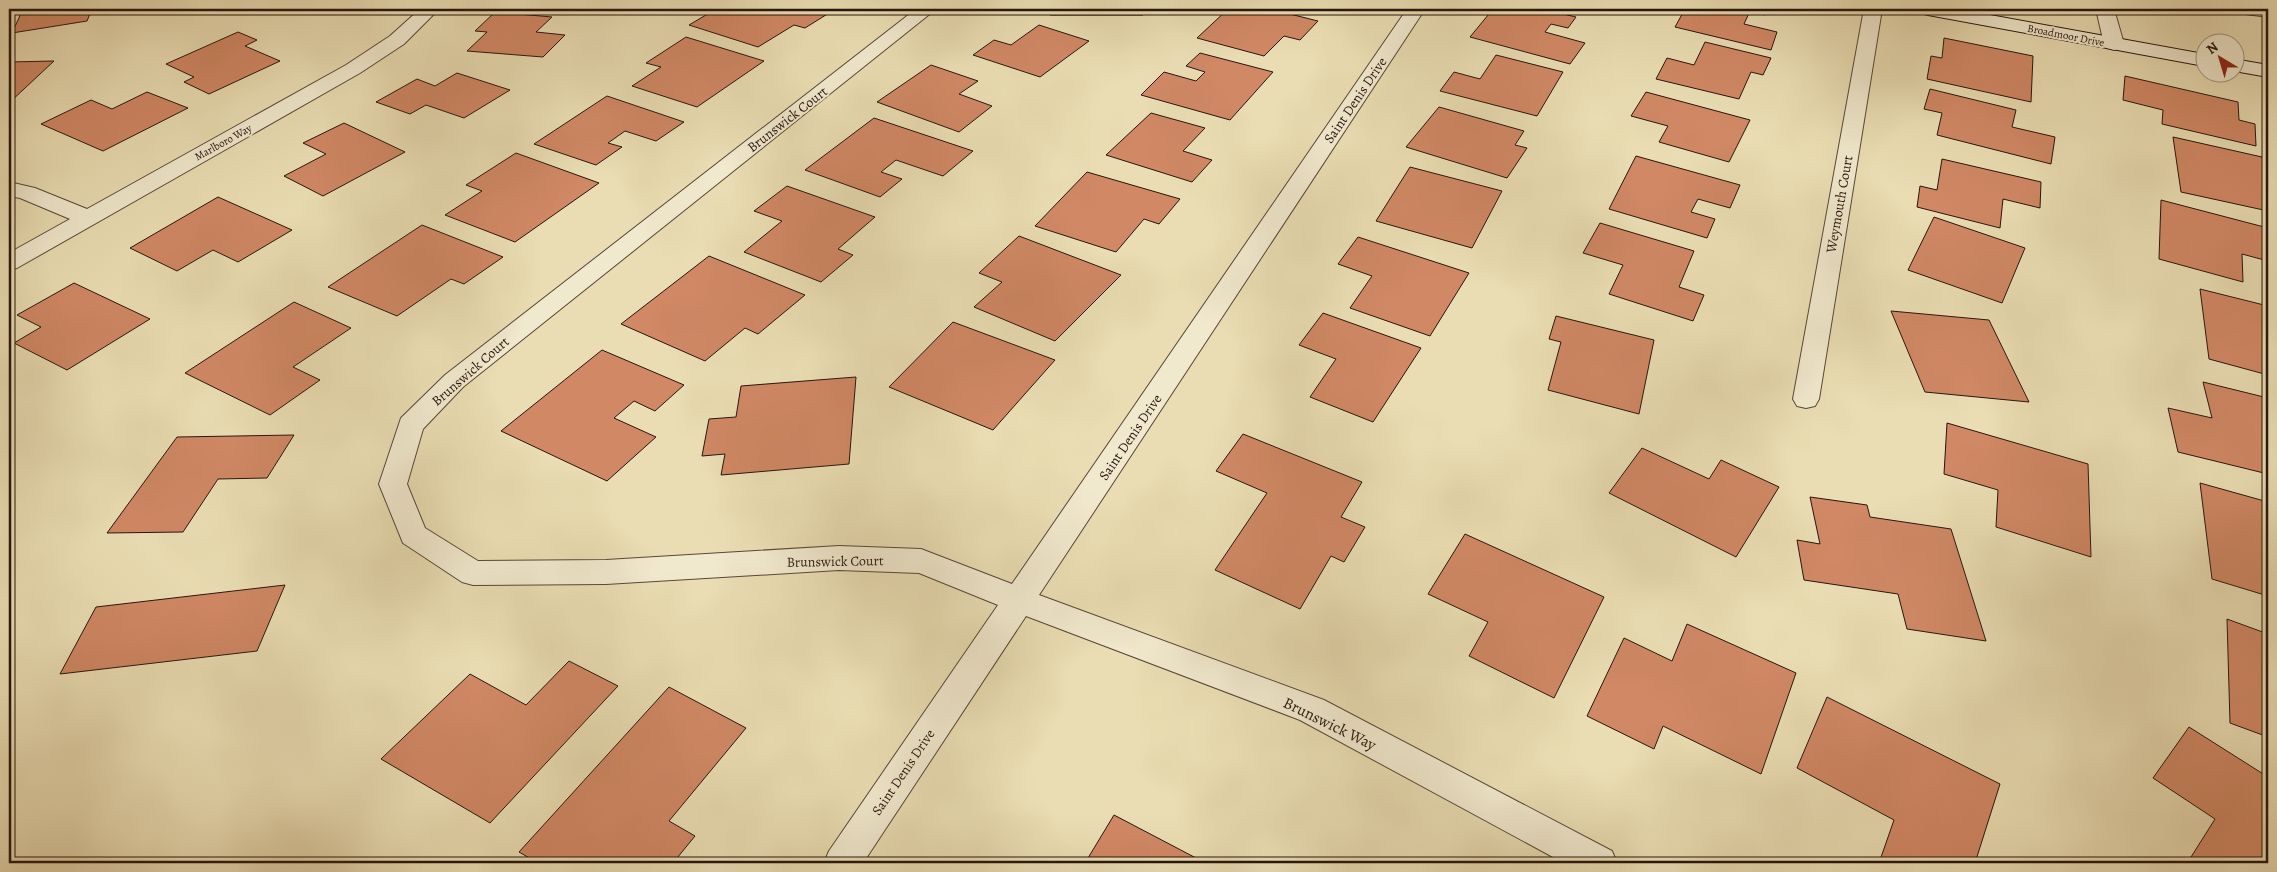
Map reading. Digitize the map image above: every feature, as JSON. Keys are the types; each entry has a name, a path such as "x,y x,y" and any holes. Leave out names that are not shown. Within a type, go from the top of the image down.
{"street":[{"name":"Marlboro Way","path":"9,263 353,69 397,40 430,9"},
{"name":"Brunswick Court","path":"926,9 454,381 411,425 393,484 413,535 473,573 606,572 840,558 921,561 1020,601"},
{"name":"Saint Denis Drive","path":"842,863 1020,601 1416,9"},
{"name":"Weymouth Court","path":"1806,399 1873,9"},
{"name":"Broadmoor Drive","path":"1928,9 2194,58"},
{"path":"2105,9 2114,44"},
{"path":"2246,9 2268,12"},
{"path":"2244,67 2268,71"},
{"path":"9,189 27,193 88,218"},
{"name":"Brunswick Way","path":"1020,601 1312,710 1599,863"}],"building":[{"path":"23,9 92,9 87,21 12,33"},
{"path":"716,9 729,11 733,9 815,9 829,13 805,28 794,25 758,47 689,25"},
{"path":"1051,9 1143,9 1143,15 1050,15"},
{"path":"1228,9 1270,9 1318,21 1300,40 1284,36 1264,56 1197,38"},
{"path":"1493,9 1542,9 1576,17 1568,28 1551,24 1545,32 1585,43 1570,64 1470,37"},
{"path":"1685,9 1768,9 1765,15 1750,11 1744,24 1777,32 1771,50 1675,27"},
{"path":"495,12 552,17 536,32 565,35 543,57 467,51 487,32 475,31"},
{"path":"1039,25 1089,41 1040,77 973,55 994,40 1011,45"},
{"path":"238,32 257,40 245,46 280,61 209,94 184,82 194,77 166,64"},
{"path":"686,37 764,61 697,107 632,86 661,67 646,63"},
{"path":"1944,38 2033,56 2031,102 1927,79 1931,56 1942,58"},
{"path":"1705,42 1771,58 1763,75 1751,72 1739,99 1656,79 1667,58 1694,65"},
{"path":"1200,53 1273,72 1230,120 1141,95 1164,72 1196,81 1205,72 1186,66"},
{"path":"1496,55 1563,72 1537,116 1440,91 1454,72 1480,79"},
{"path":"54,61 9,103 9,62"},
{"path":"931,65 978,81 959,94 992,106 959,132 877,102"},
{"path":"457,73 510,90 464,118 426,105 410,114 376,102 417,79 435,86"},
{"path":"2125,76 2238,102 2239,120 2255,124 2256,146 2162,124 2163,110 2123,100"},
{"path":"1930,89 2016,110 2012,127 2055,137 2051,164 1937,135 1942,113 1924,109"},
{"path":"147,92 188,108 103,151 41,124 91,100 112,109"},
{"path":"1646,92 1750,120 1729,162 1659,142 1668,126 1631,116"},
{"path":"607,96 684,122 656,141 625,131 608,143 622,147 596,165 534,144"},
{"path":"1439,107 1524,131 1515,145 1527,148 1507,178 1406,147"},
{"path":"1151,113 1205,128 1183,151 1212,160 1192,182 1106,155"},
{"path":"874,118 973,151 943,176 896,160 881,172 902,179 880,197 805,170"},
{"path":"344,123 405,152 323,196 284,176 326,154 303,143"},
{"path":"2173,137 2262,157 2268,183 2268,211 2181,192"},
{"path":"516,153 599,183 515,242 445,215 482,191 466,185"},
{"path":"1636,156 1740,185 1730,208 1698,199 1691,212 1715,219 1707,238 1609,209"},
{"path":"1942,159 2041,182 2040,208 2003,199 2000,228 1917,207 1920,186 1937,190"},
{"path":"1410,167 1502,191 1472,248 1376,221"},
{"path":"1087,172 1180,199 1159,224 1144,219 1116,252 1035,226"},
{"path":"787,186 875,217 838,249 853,255 821,282 744,252 782,221 754,211"},
{"path":"218,197 292,230 238,262 213,250 177,271 130,248"},
{"path":"2161,200 2268,228 2268,261 2242,254 2243,282 2159,259"},
{"path":"1934,217 2025,248 2002,303 1908,270"},
{"path":"1600,223 1694,251 1679,287 1704,295 1693,321 1609,294 1623,265 1583,253"},
{"path":"422,225 503,257 464,284 451,279 397,316 328,287"},
{"path":"1019,236 1121,275 1055,341 974,307 1002,282 979,273"},
{"path":"1358,237 1469,273 1430,336 1350,308 1372,276 1338,264"},
{"path":"709,256 805,295 758,334 745,328 705,361 621,324"},
{"path":"74,283 150,319 67,370 14,343 41,327 17,315"},
{"path":"2200,289 2268,306 2268,375 2209,359"},
{"path":"294,302 351,328 293,367 320,380 270,415 185,373"},
{"path":"1891,311 1989,320 2029,402 1925,392"},
{"path":"1323,313 1421,348 1373,422 1310,397 1336,359 1299,345"},
{"path":"1556,316 1654,340 1639,414 1548,390 1561,342 1549,339"},
{"path":"953,322 1055,360 993,430 889,387"},
{"path":"602,350 684,385 655,411 634,401 614,418 656,437 607,481 501,431"},
{"path":"856,377 849,464 721,475 725,454 702,456 709,419 736,417 741,386"},
{"path":"2203,382 2268,398 2268,474 2178,452 2168,408 2212,418"},
{"path":"1947,423 2088,464 2091,557 1996,527 1998,490 1944,474"},
{"path":"1243,434 1362,482 1341,517 1365,527 1344,562 1331,556 1300,609 1215,570 1267,493 1216,471"},
{"path":"294,435 267,478 218,479 183,532 107,533 177,437"},
{"path":"1642,448 1709,479 1721,460 1779,487 1736,557 1609,493"},
{"path":"2200,483 2268,502 2268,596 2212,579"},
{"path":"1810,497 1867,505 1870,517 1951,529 1986,641 1907,629 1898,594 1804,580 1797,540 1820,544"},
{"path":"1465,534 1604,597 1554,698 1469,656 1488,622 1428,594"},
{"path":"285,585 257,651 60,674 96,607"},
{"path":"2227,619 2268,634 2268,737 2230,723"},
{"path":"1687,624 1796,673 1761,774 1663,726 1654,749 1587,716 1624,638 1672,661"},
{"path":"569,661 618,686 490,823 381,759 470,674 526,705"},
{"path":"669,687 746,728 669,821 695,836 673,863 538,863 519,852"},
{"path":"1827,697 2000,784 1975,863 1879,863 1894,820 1797,768"},
{"path":"2189,727 2268,777 2268,863 2200,863 2191,857 2215,819 2153,778"},
{"path":"1114,815 1196,858 1194,863 1085,863"}]}
